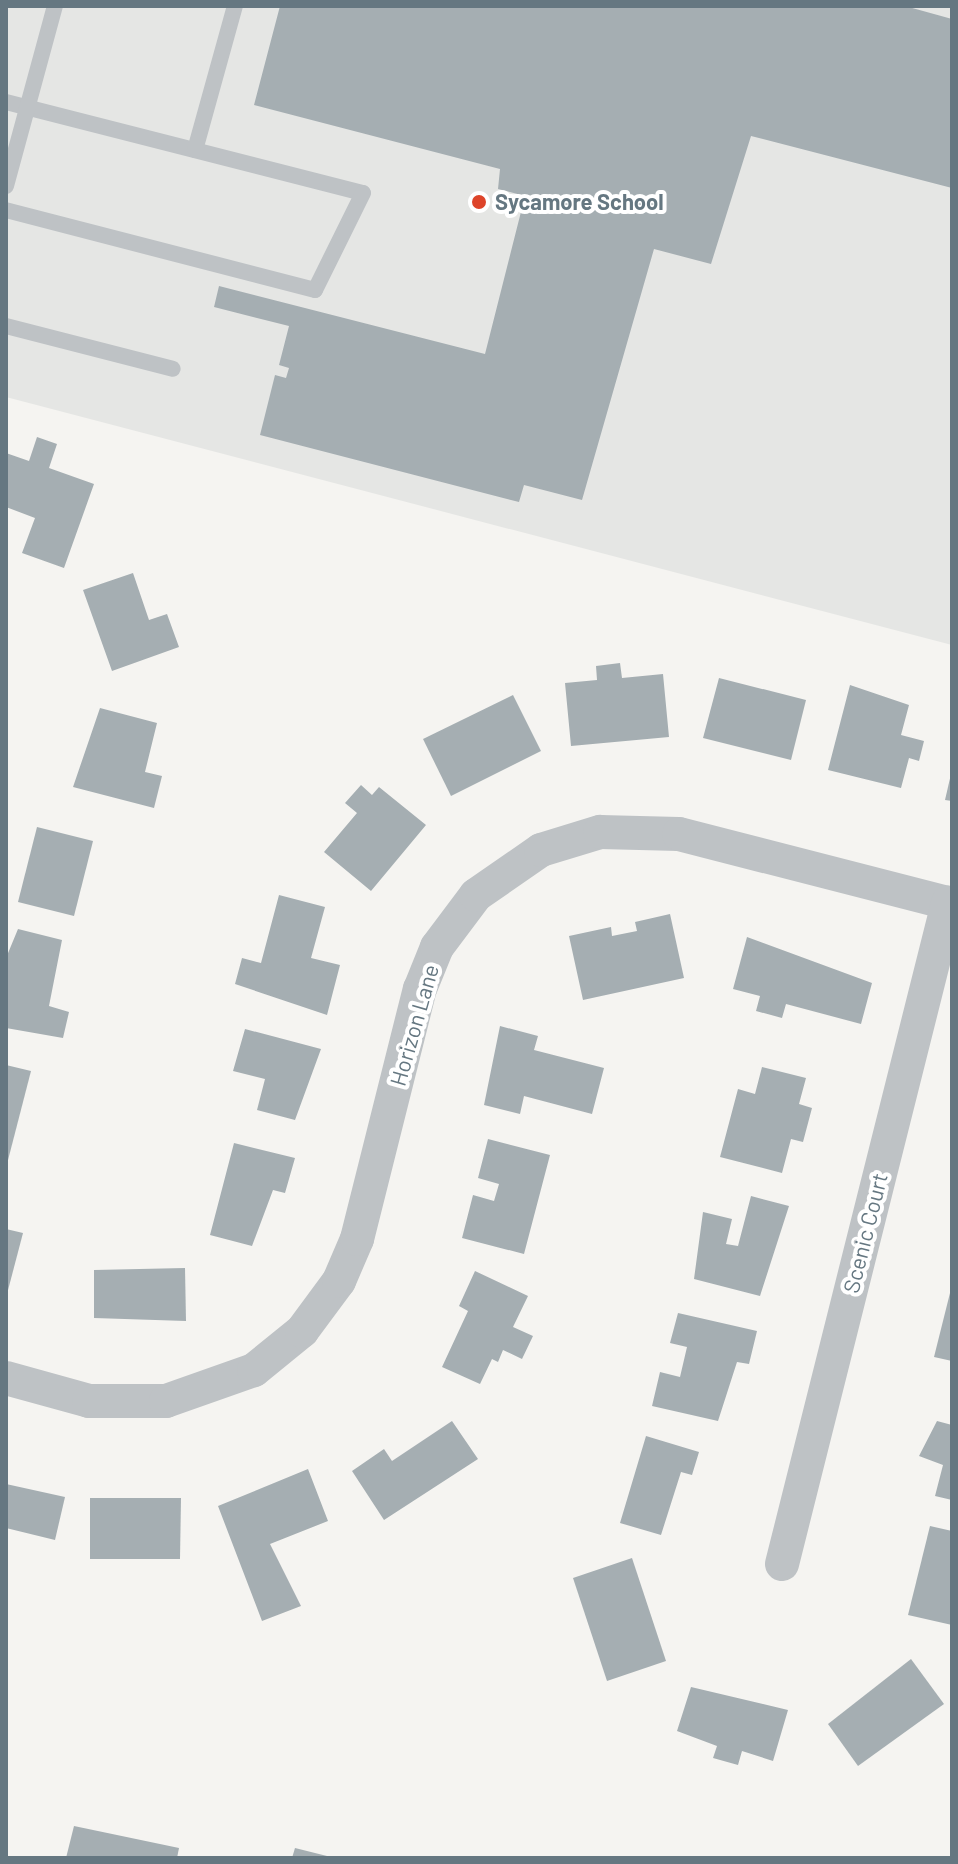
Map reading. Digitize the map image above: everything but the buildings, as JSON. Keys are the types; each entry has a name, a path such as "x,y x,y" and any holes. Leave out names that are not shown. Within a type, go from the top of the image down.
{"street":[{"name":"Horizon Lane","path":"6,1378 89,1401 166,1401 254,1370 302,1331 331,1295 357,1239 420,989 437,947 476,895 541,850 600,832 679,834 950,903"},
{"name":"Scenic Court","path":"782,1564 950,903"}],"lane":[{"path":"6,186 55,6"},
{"path":"195,150 235,6"},
{"path":"6,102 363,193 315,290 6,210"},
{"path":"6,326 173,369"}],"shaded area":[{"name":"Sycamore School","path":"6,6 952,6 952,645 6,397"}],"place":[{"name":"Sycamore School","path":"479,202"}]}
